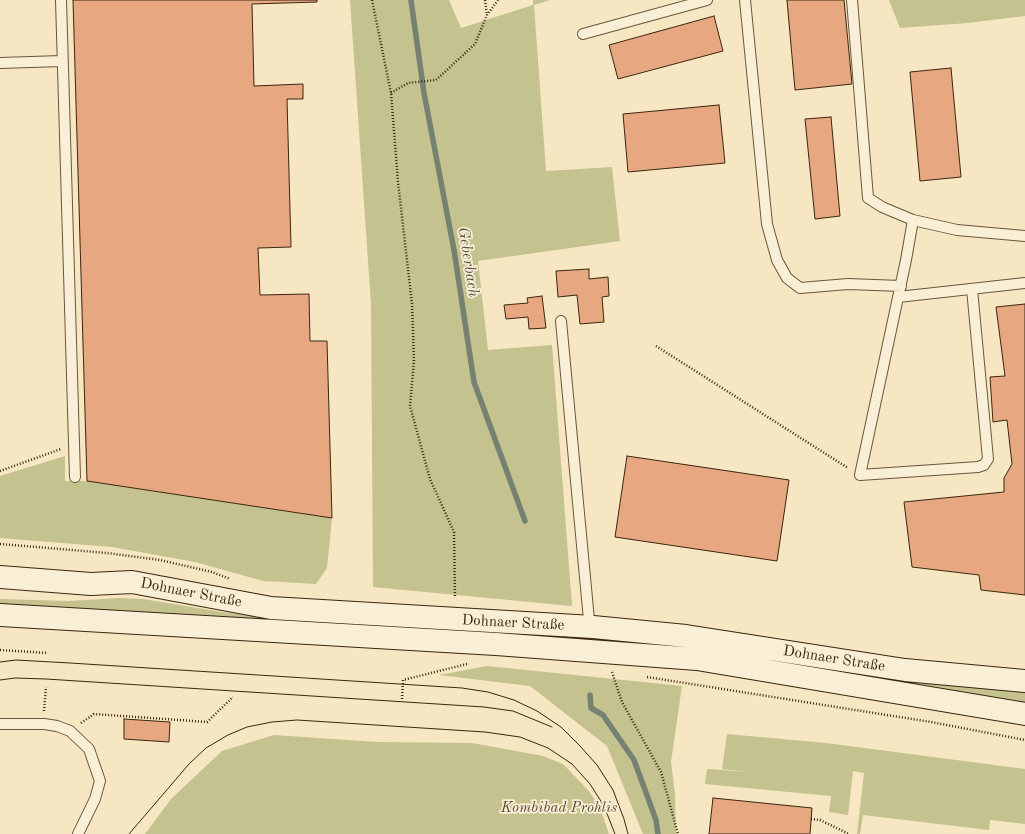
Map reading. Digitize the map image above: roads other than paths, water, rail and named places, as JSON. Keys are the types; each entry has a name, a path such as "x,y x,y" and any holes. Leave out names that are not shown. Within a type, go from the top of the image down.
{"main road":[{"name":"Dohnaer Straße","path":"0,577 91,584 132,582 271,608 593,627 686,636 905,670 1025,681"},
{"name":"Dohnaer Straße","path":"0,615 488,644 697,659 1025,714"}],"lane":[{"path":"61,0 75,477"},
{"path":"583,34 707,0"},
{"path":"745,0 767,224 777,260 787,278 800,288 848,284 901,286"},
{"path":"852,0 868,198 882,207 913,220 958,230 1025,236"},
{"path":"0,63 62,61"},
{"path":"913,220 901,286 860,475 978,467 984,465 988,459 972,289"},
{"path":"898,297 1025,284"},
{"path":"561,320 590,620 593,627"},
{"path":"0,724 44,724 70,732 89,749 100,781 95,799 78,834"}],"waterway":[{"name":"Geberbach","path":"411,0 424,93 454,250 474,382 525,521"},
{"name":"Geberbach","path":"590,695 591,708 603,715 634,760 656,820 658,834"}],"tram line":[{"path":"0,662 16,660 70,663 462,688 488,692 514,700 537,711 561,727 580,746 597,765 613,790 628,834"},
{"path":"0,680 15,678 46,679 484,707 513,711 552,727"},
{"path":"129,834 189,764 206,748 228,735 247,727 272,722 297,720 485,732 520,737 548,748 572,764 590,784 604,806 615,834"}],"park label":[{"name":"Kombibad Prohlis","path":"559,808"}]}
